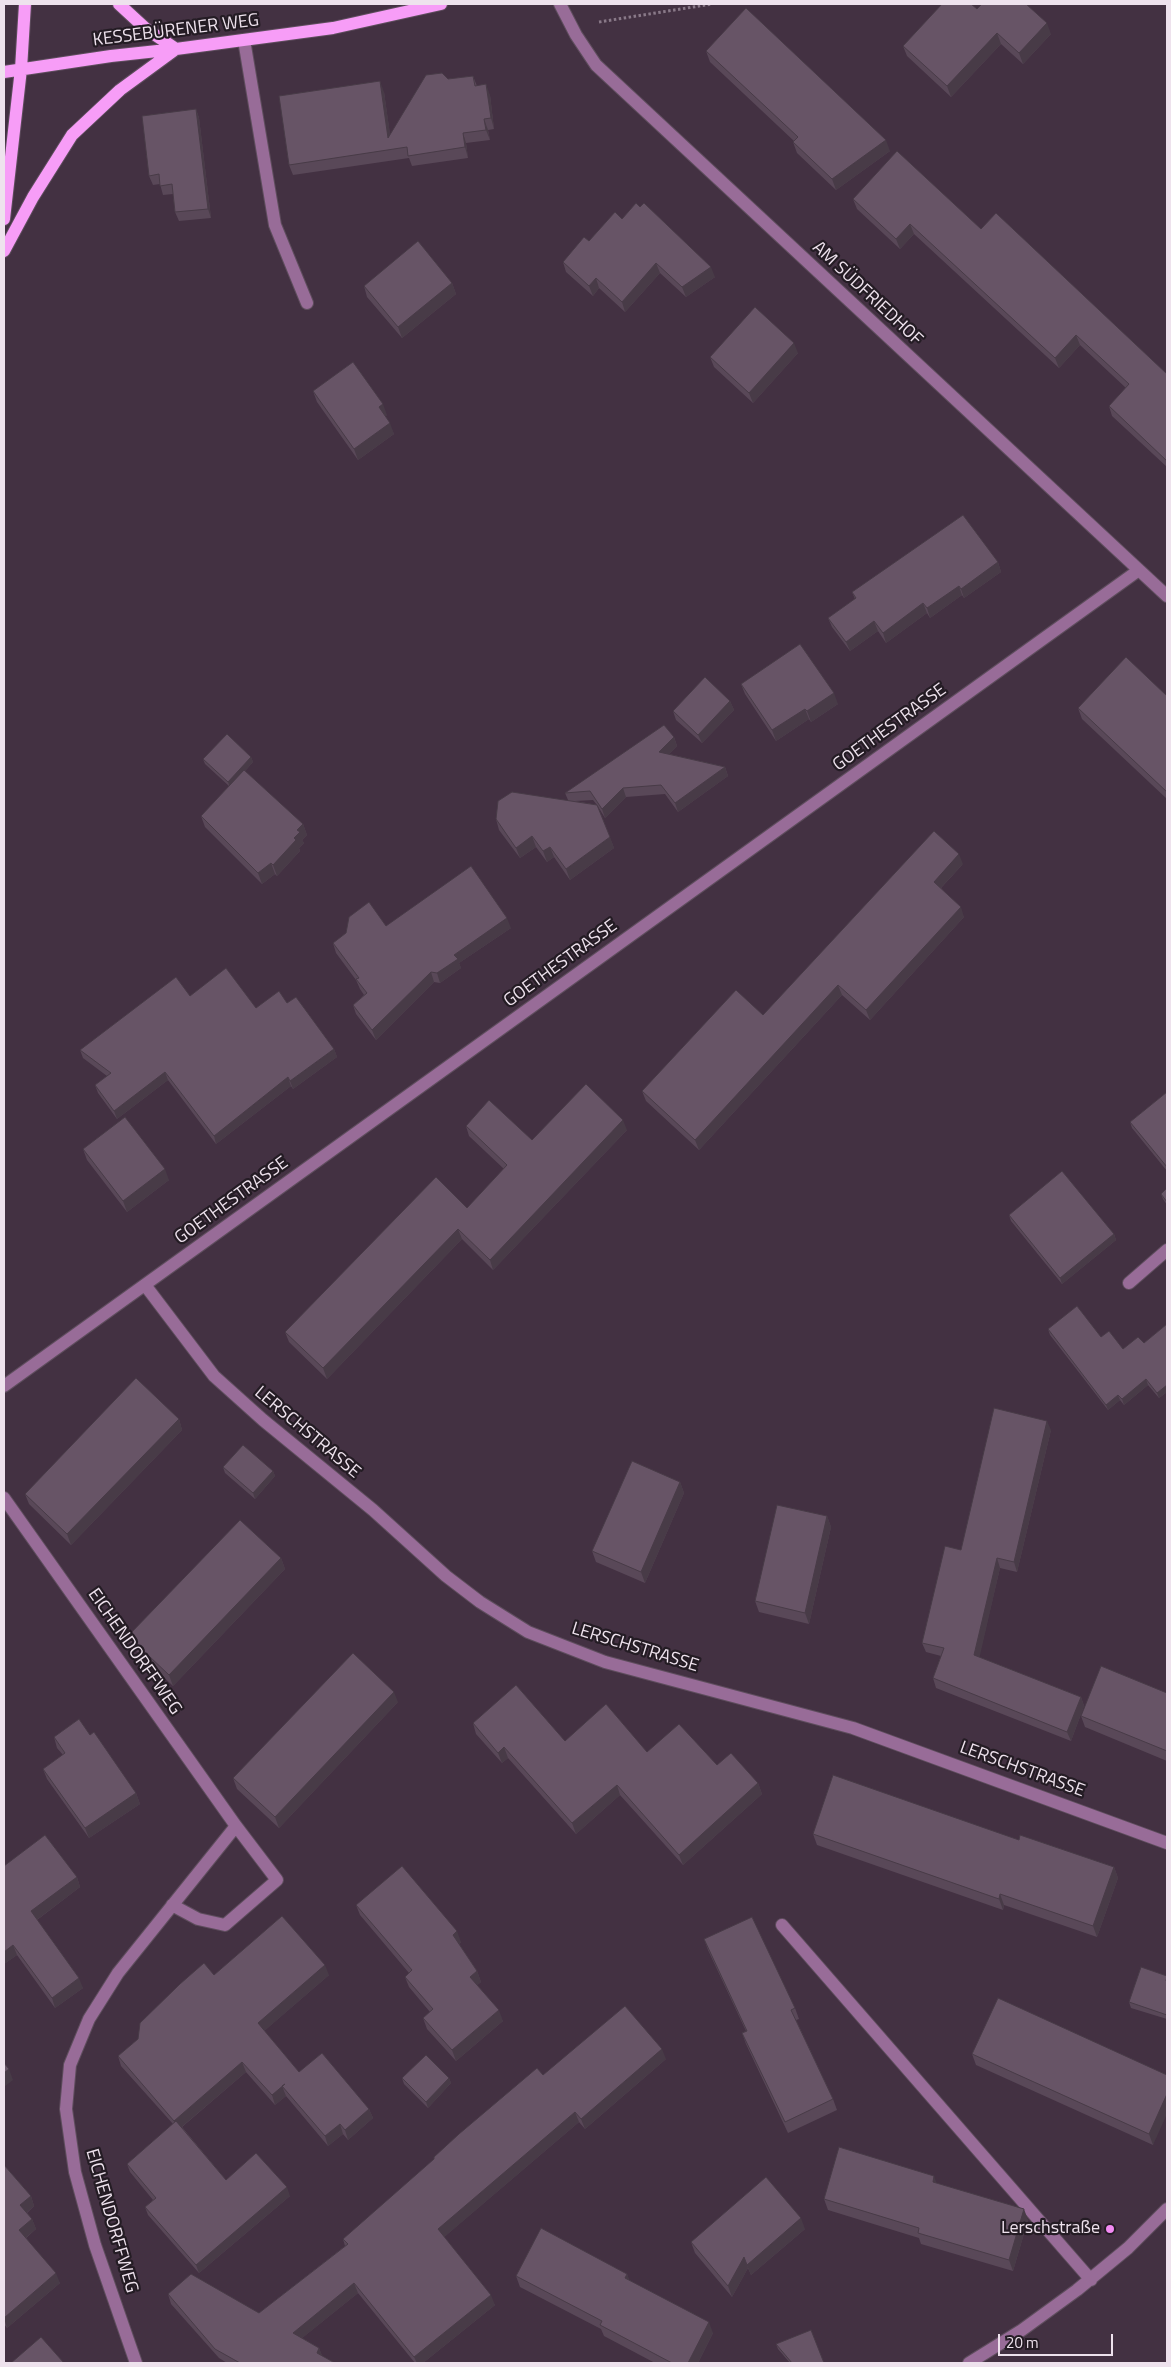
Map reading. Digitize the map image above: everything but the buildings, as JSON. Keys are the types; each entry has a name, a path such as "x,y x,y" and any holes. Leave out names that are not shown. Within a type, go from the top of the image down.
{"main road":[{"path":"4,219 21,69 25,4"},
{"path":"4,250 33,197 72,135 120,90 176,49 145,28 119,4"},
{"name":"KESSEBÜRENER WEG","path":"4,72 111,56 333,28 441,4"}],"street":[{"name":"AM SÜDFRIEDHOF","path":"560,4 571,26 596,65 1167,596"},
{"path":"244,40 275,225 307,303"},
{"name":"GOETHESTRASSE","path":"4,1386 1139,570"},
{"path":"1130,1283 1167,1250"},
{"name":"LERSCHSTRASSE","path":"145,1285 221,1382 263,1420 373,1510 446,1576 480,1602 528,1632 605,1662 853,1728 1167,1843"},
{"name":"EICHENDORFFWEG","path":"4,1498 236,1826 277,1880 225,1925 198,1919 172,1905"},
{"name":"EICHENDORFFWEG","path":"136,2363 95,2245 75,2172 66,2110 70,2065 89,2019 118,1973 236,1826"},
{"path":"782,1925 1091,2280"},
{"path":"968,2363 1022,2330 1091,2280 1128,2248 1167,2210"}],"path":[{"path":"571,26 712,4"}],"place":[{"name":"Lerschstraße","path":"1110,2229"}]}
